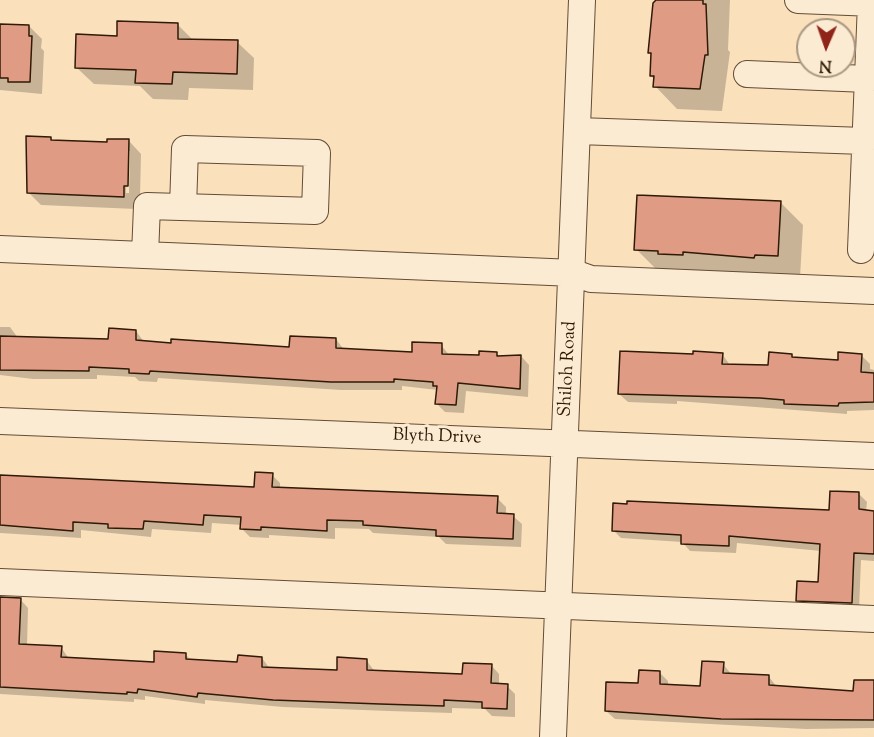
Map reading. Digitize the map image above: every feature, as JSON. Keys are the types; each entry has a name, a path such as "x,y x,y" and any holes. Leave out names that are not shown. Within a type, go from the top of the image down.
{"street":[{"name":"Shiloh Road","path":"554,737 574,273 582,0"},
{"path":"798,0 872,3 864,141 861,250"},
{"path":"747,74 867,79"},
{"path":"578,131 864,141"},
{"path":"145,255 147,206 315,211 316,153 185,149 183,207"},
{"path":"0,249 574,273 591,279 874,291"},
{"name":"Blyth Drive","path":"0,421 874,456"},
{"path":"0,582 874,619"}],"building":[{"path":"656,0 703,0 703,4 706,4 708,55 705,55 700,89 653,87 654,76 650,76 651,53 648,53 653,3"},
{"path":"117,21 178,23 178,39 238,40 237,74 173,72 172,84 135,83 136,70 75,68 76,34 117,36"},
{"path":"0,24 29,25 29,36 32,36 30,82 8,82 8,78 0,78"},
{"path":"26,136 51,137 51,140 107,142 107,139 129,139 128,186 124,186 124,197 27,193"},
{"path":"637,195 781,201 778,256 755,255 754,258 683,252 683,255 658,254 658,251 634,250"},
{"path":"109,328 136,330 136,340 171,343 171,339 289,347 290,336 336,338 336,348 412,352 412,342 442,343 442,354 479,355 479,351 497,352 497,356 521,355 520,389 458,383 456,405 435,404 437,386 433,386 433,382 394,379 394,382 331,382 150,371 149,374 129,373 129,369 89,367 89,371 0,370 0,336 108,339"},
{"path":"620,351 723,353 722,364 768,365 769,352 792,354 792,357 838,360 838,352 862,354 861,372 874,373 874,402 839,403 838,406 784,404 784,400 760,398 618,394"},
{"path":"255,472 273,473 272,487 498,496 497,513 514,514 513,539 436,536 436,530 363,525 363,521 327,520 327,531 261,527 261,530 240,529 241,517 204,515 203,525 144,521 143,529 108,528 108,524 73,522 73,531 0,525 0,475 254,487"},
{"path":"830,491 859,492 859,509 874,511 874,554 854,553 852,603 796,601 797,581 818,582 820,544 729,536 729,546 681,544 681,535 612,531 613,503 627,504 627,501 829,510"},
{"path":"0,597 21,598 19,644 62,646 61,657 154,662 154,651 186,653 186,659 237,662 238,655 262,657 262,667 337,670 337,657 367,659 367,670 462,674 463,663 492,664 491,683 508,684 507,709 482,708 482,702 444,700 444,706 273,700 198,693 197,697 138,689 137,693 127,692 127,694 0,687"},
{"path":"702,661 724,662 723,673 769,675 769,685 853,691 854,680 874,680 874,720 721,719 605,711 606,682 638,683 639,670 660,671 660,684 700,686"}]}
